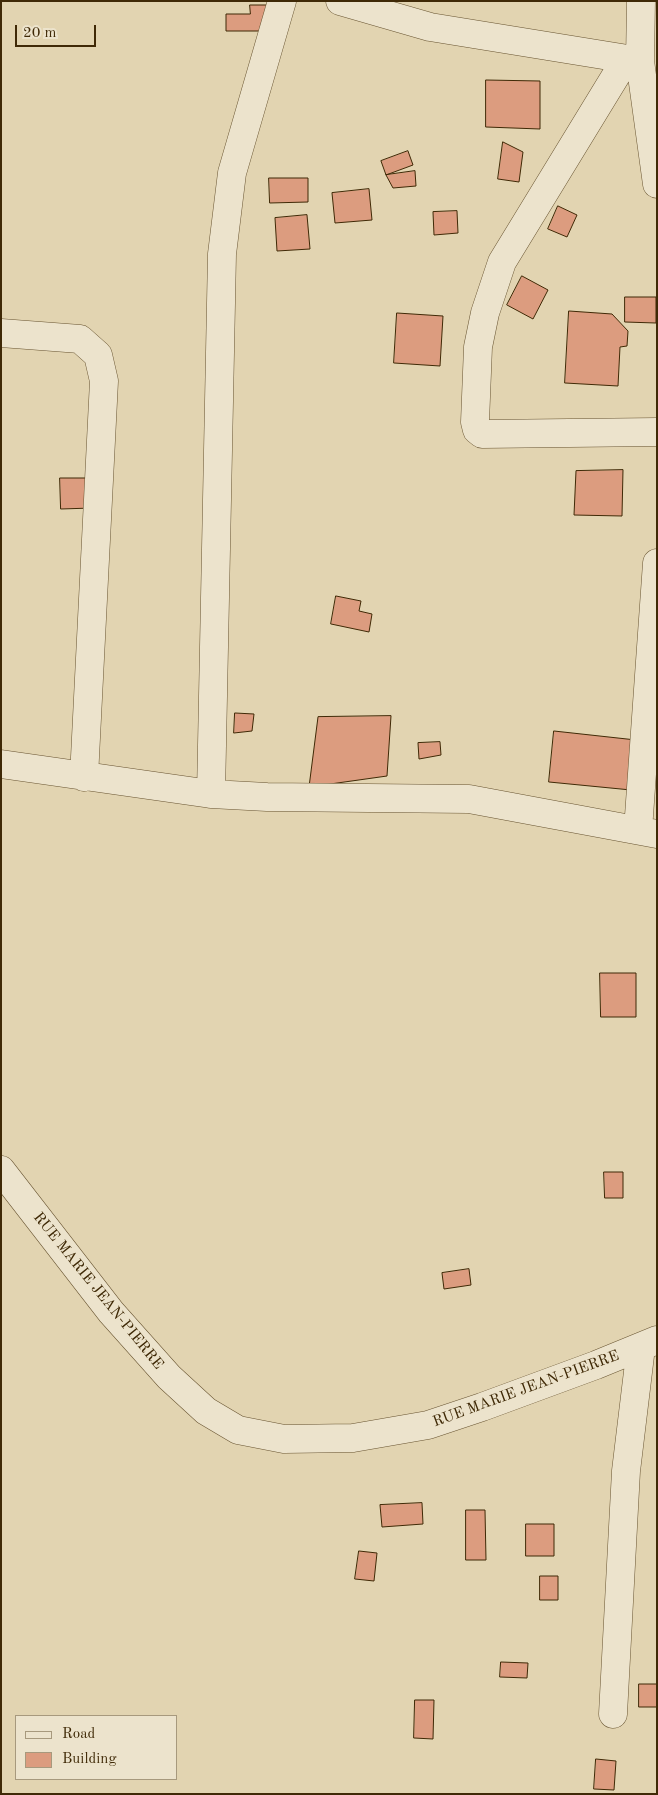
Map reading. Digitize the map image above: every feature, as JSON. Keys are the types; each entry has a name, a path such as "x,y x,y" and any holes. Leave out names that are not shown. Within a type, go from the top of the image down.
{"street":[{"path":"211,794 222,254 232,173 282,1"},
{"path":"340,1 430,27 633,60"},
{"path":"641,1 633,60 657,184"},
{"path":"633,60 502,262 485,313 478,347 475,422 477,430 482,434 657,432"},
{"path":"1,333 80,339 98,355 104,381 84,777"},
{"path":"1,764 211,794 267,797 469,799 647,832 657,563"},
{"name":"RUE MARIE JEAN-PIERRE","path":"1,1170 111,1312 169,1377 206,1411 238,1430 284,1439 343,1438 428,1425 482,1407 649,1343"},
{"path":"613,1714 626,1471 649,1343"}],"building":[{"path":"250,5 269,5 270,31 226,31 226,14 250,14"},
{"path":"486,80 540,81 540,129 486,127"},
{"path":"503,142 523,152 519,182 498,179"},
{"path":"408,151 413,165 386,175 381,161"},
{"path":"415,171 416,186 393,188 386,175"},
{"path":"269,178 308,178 308,202 270,203"},
{"path":"369,189 372,220 335,223 332,193"},
{"path":"558,206 577,215 567,237 548,229"},
{"path":"457,211 458,233 434,235 433,212"},
{"path":"307,215 310,249 277,251 275,218"},
{"path":"522,276 548,290 533,319 507,305"},
{"path":"625,297 656,297 656,323 625,322"},
{"path":"569,311 612,314 628,331 627,346 620,347 618,386 565,383"},
{"path":"397,313 443,316 440,366 394,363"},
{"path":"623,470 622,516 574,515 576,471"},
{"path":"60,478 91,478 92,508 61,509"},
{"path":"336,596 361,601 359,611 372,614 369,632 331,624"},
{"path":"235,713 254,714 252,731 234,733"},
{"path":"391,716 387,776 309,787 318,717"},
{"path":"554,731 636,740 631,790 549,782"},
{"path":"440,742 441,755 419,759 418,743"},
{"path":"600,973 636,973 636,1017 601,1017"},
{"path":"604,1172 623,1172 623,1198 605,1198"},
{"path":"469,1269 471,1285 444,1289 442,1273"},
{"path":"422,1503 423,1524 382,1527 380,1505"},
{"path":"466,1510 485,1510 486,1560 466,1560"},
{"path":"526,1524 554,1524 554,1556 526,1556"},
{"path":"359,1551 377,1553 374,1581 355,1579"},
{"path":"540,1576 558,1576 558,1600 540,1600"},
{"path":"501,1662 528,1663 527,1678 500,1677"},
{"path":"639,1684 657,1684 657,1707 639,1707"},
{"path":"415,1700 434,1700 433,1739 414,1738"},
{"path":"596,1759 616,1761 614,1790 594,1789"}]}
